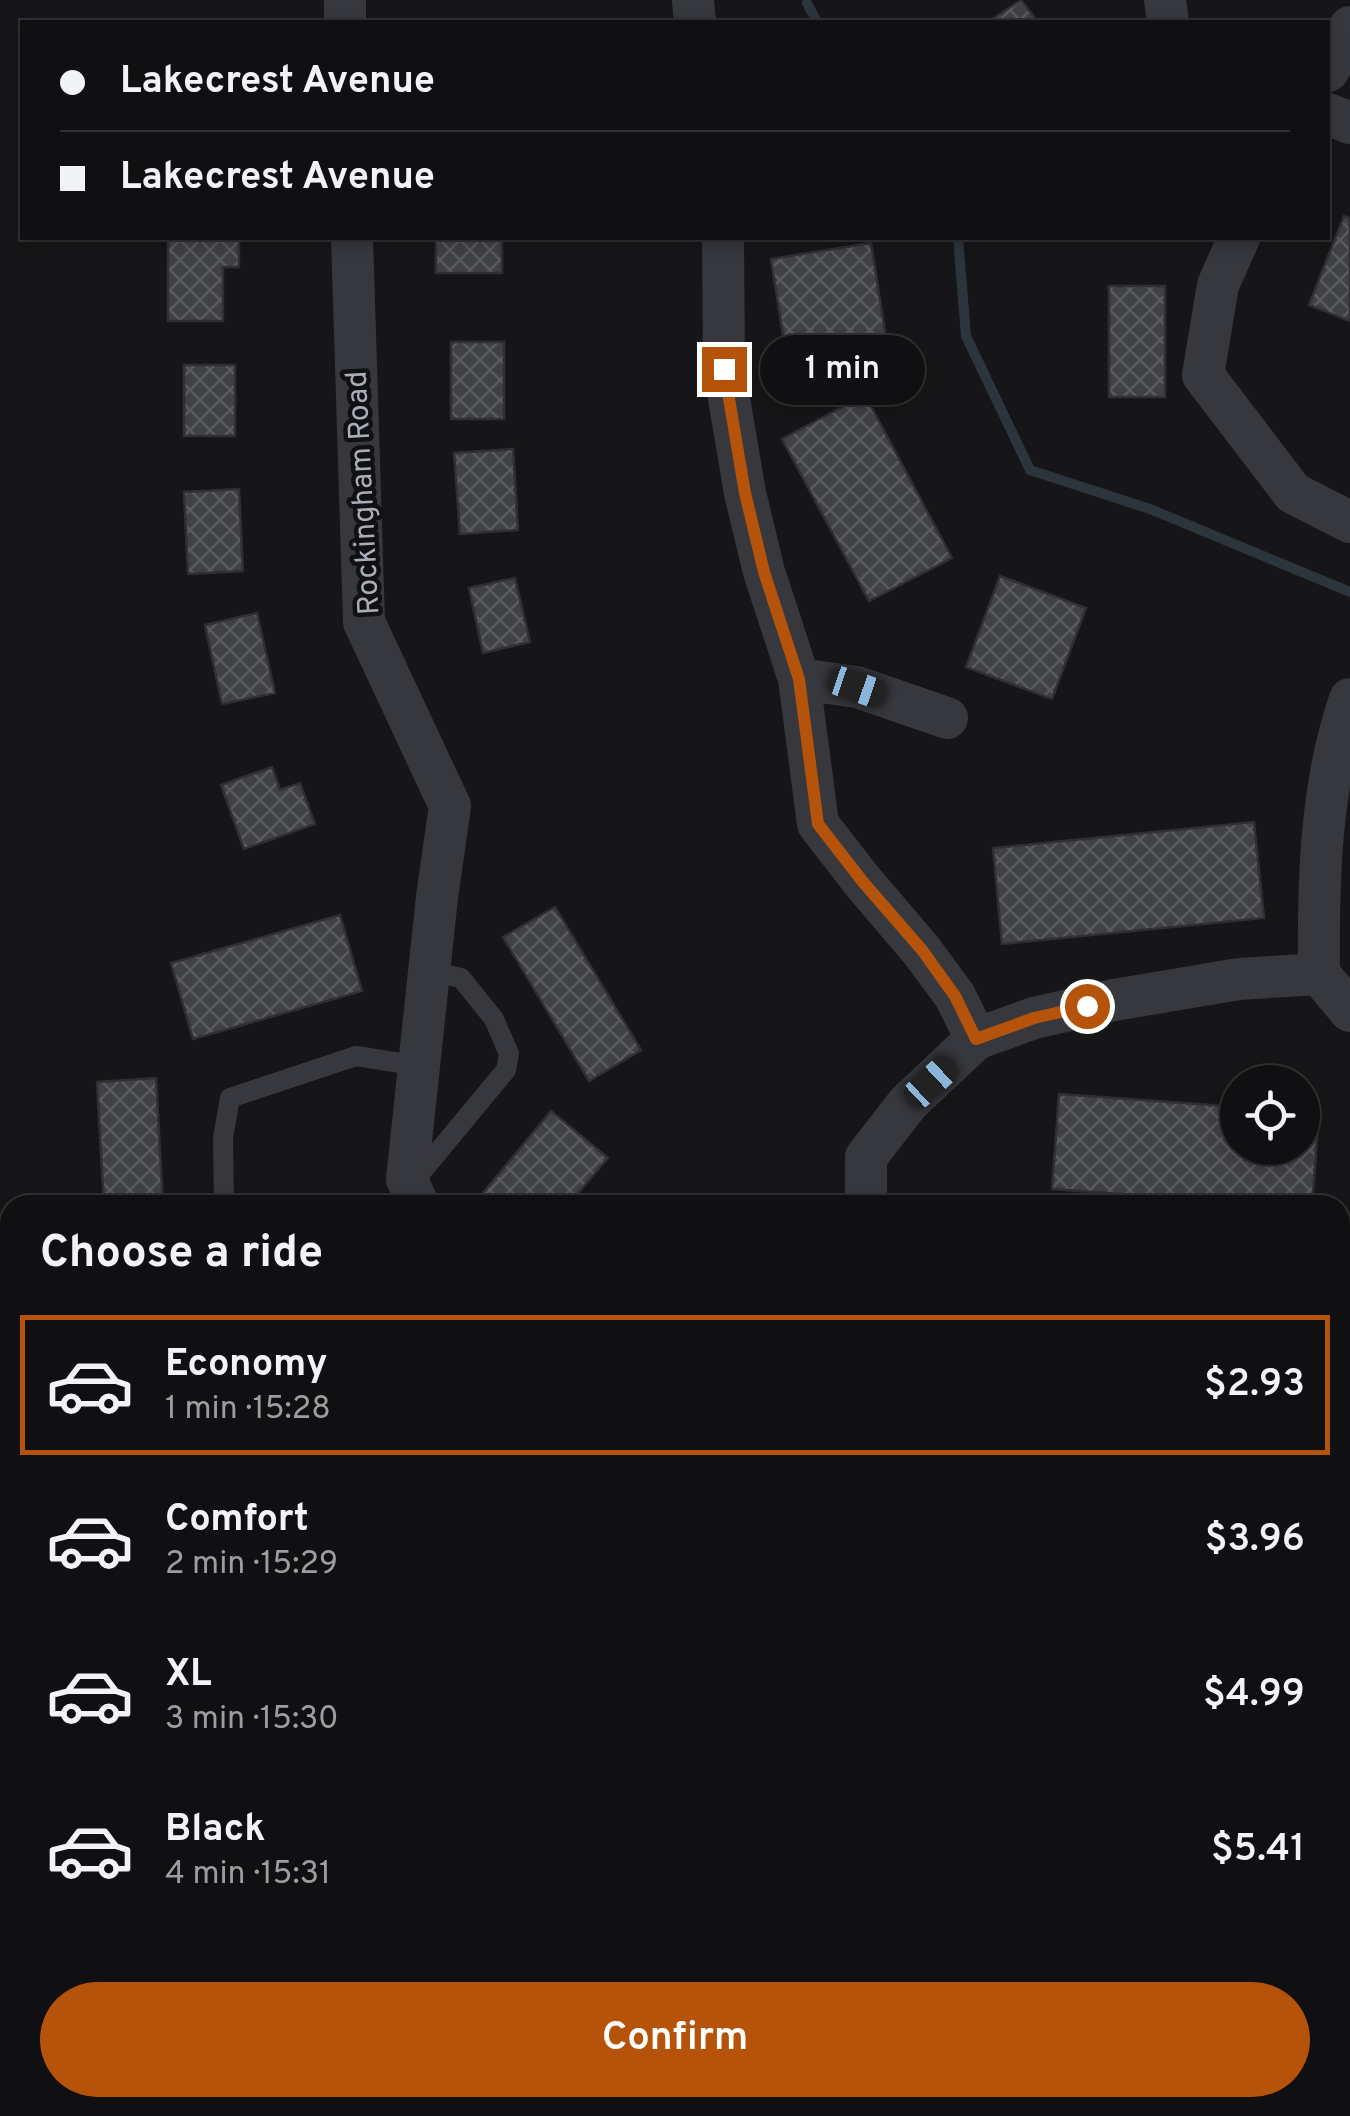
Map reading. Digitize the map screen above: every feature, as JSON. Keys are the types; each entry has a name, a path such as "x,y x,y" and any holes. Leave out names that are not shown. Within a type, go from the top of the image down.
{"street":[{"path":"1330,66 1350,28"},
{"name":"Rockingham Road","path":"352,240 364,622 450,806 407,1179 414,1195"},
{"path":"723,240 724,369 764,572 799,679 818,824 922,950 955,996 976,1039"},
{"path":"1238,240 1218,285 1203,375 1293,493 1350,522"},
{"path":"799,679 857,687 948,718"},
{"path":"1350,699 1330,782 1318,910 1319,974 1350,1011"},
{"path":"866,1195 866,1157 908,1103 976,1039 1034,1018 1114,1000 1240,979 1319,974"}],"lane":[{"path":"415,1195 506,1070 509,1054 494,1019 461,978 430,971"},
{"path":"224,1195 223,1138 230,1098 356,1056 419,1066"}],"building":[{"path":"1021,0 1036,20 991,20"},
{"path":"1344,216 1350,218 1350,321 1309,305"},
{"path":"168,240 239,240 239,267 223,267 223,321 168,321"},
{"path":"436,240 502,240 502,273 436,273"},
{"path":"871,243 886,338 786,354 771,259"},
{"path":"1109,286 1165,286 1165,397 1109,397"},
{"path":"451,342 504,342 504,419 451,419"},
{"path":"184,365 235,365 235,436 184,436"},
{"path":"865,395 952,558 869,601 782,439"},
{"path":"513,449 518,530 460,534 454,453"},
{"path":"239,489 243,571 188,574 184,492"},
{"path":"1000,576 1086,608 1052,699 966,667"},
{"path":"515,578 530,642 483,653 469,588"},
{"path":"257,613 275,693 222,704 205,625"},
{"path":"272,767 280,790 300,783 315,824 244,849 221,785"},
{"path":"1254,822 1264,918 1002,944 993,848"},
{"path":"555,907 641,1050 589,1081 503,937"},
{"path":"340,915 362,991 193,1039 171,963"},
{"path":"156,1078 162,1195 103,1195 97,1082"},
{"path":"1059,1094 1220,1106 1220,1165 1315,1165 1313,1195 1136,1195 1052,1189"},
{"path":"551,1111 608,1158 577,1195 481,1195"}],"waterway":[{"path":"807,3 816,20"},
{"path":"958,240 966,336 1030,470 1150,509 1350,592"}],"route":[{"path":"724,369 745,493 764,572 799,679 818,824 922,950 955,996 976,1039 1034,1018 1087,1006"}]}
